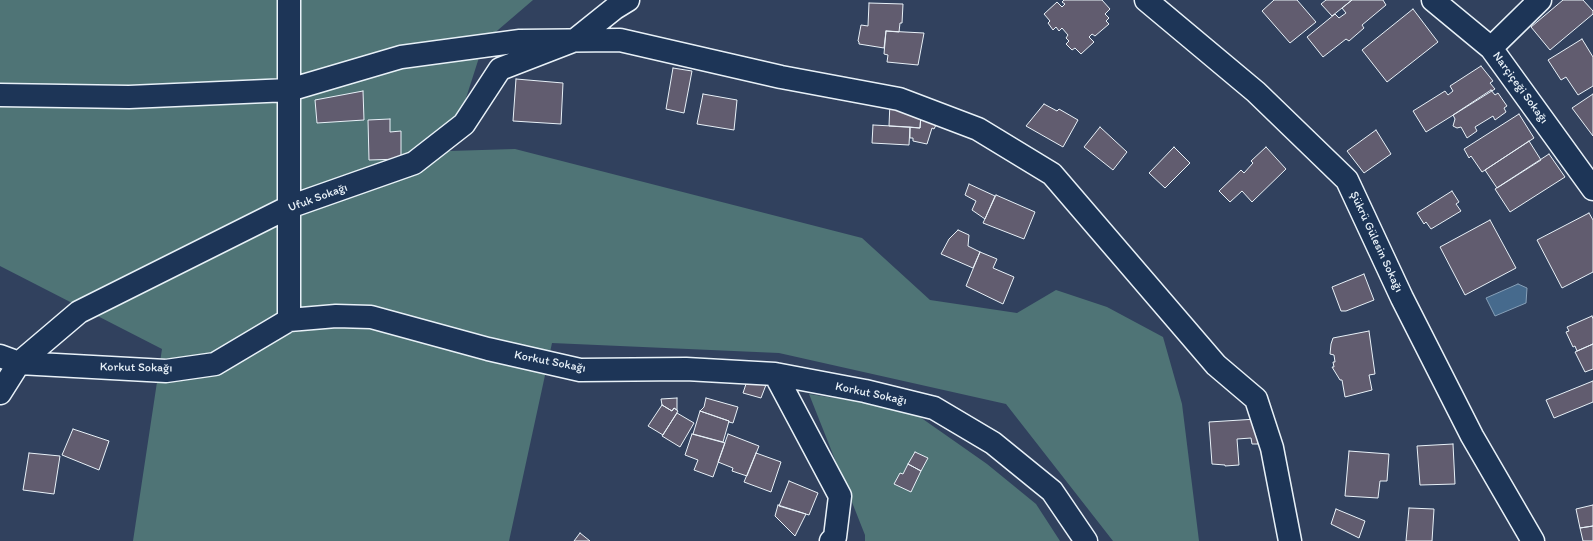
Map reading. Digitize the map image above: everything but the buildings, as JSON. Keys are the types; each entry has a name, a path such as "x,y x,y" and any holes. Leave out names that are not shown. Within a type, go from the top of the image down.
{"street":[{"path":"289,320 290,0"},
{"name":"Ufuk Sokağı","path":"0,393 9,360 79,312 289,208 414,163 464,124 500,69 575,40 615,8 628,0"},
{"name":"Şükrü Gülesin Sokağı","path":"1146,0 1256,92 1347,180 1402,298 1472,436 1533,541"},
{"name":"Narçiçeği Sokağı","path":"1433,0 1491,48 1593,189"},
{"path":"1491,48 1540,0"},
{"path":"0,95 129,97 289,90 401,57 520,41 620,40 782,77 899,99 978,129 1052,174 1216,365 1256,399 1272,448 1290,541"},
{"name":"Korkut Sokağı","path":"9,360 166,371 215,364 289,320 336,316 371,318 488,349 580,370 686,369 776,374 865,391 934,408 993,443 1052,491 1086,541"},
{"path":"776,374 840,496 835,537 831,541"}],"green space":[{"path":"0,0 533,0 484,42 449,151 515,149 862,238 930,300 1017,313 1056,290 1107,307 1163,337 1182,404 1199,541 1113,541 1006,404 779,353 552,343 509,541 133,541 162,349 0,266"},
{"path":"809,394 910,410 987,464 1036,504 1060,541 865,541 865,535"}],"water":[{"path":"1518,284 1527,288 1526,303 1495,316 1486,298"}]}
